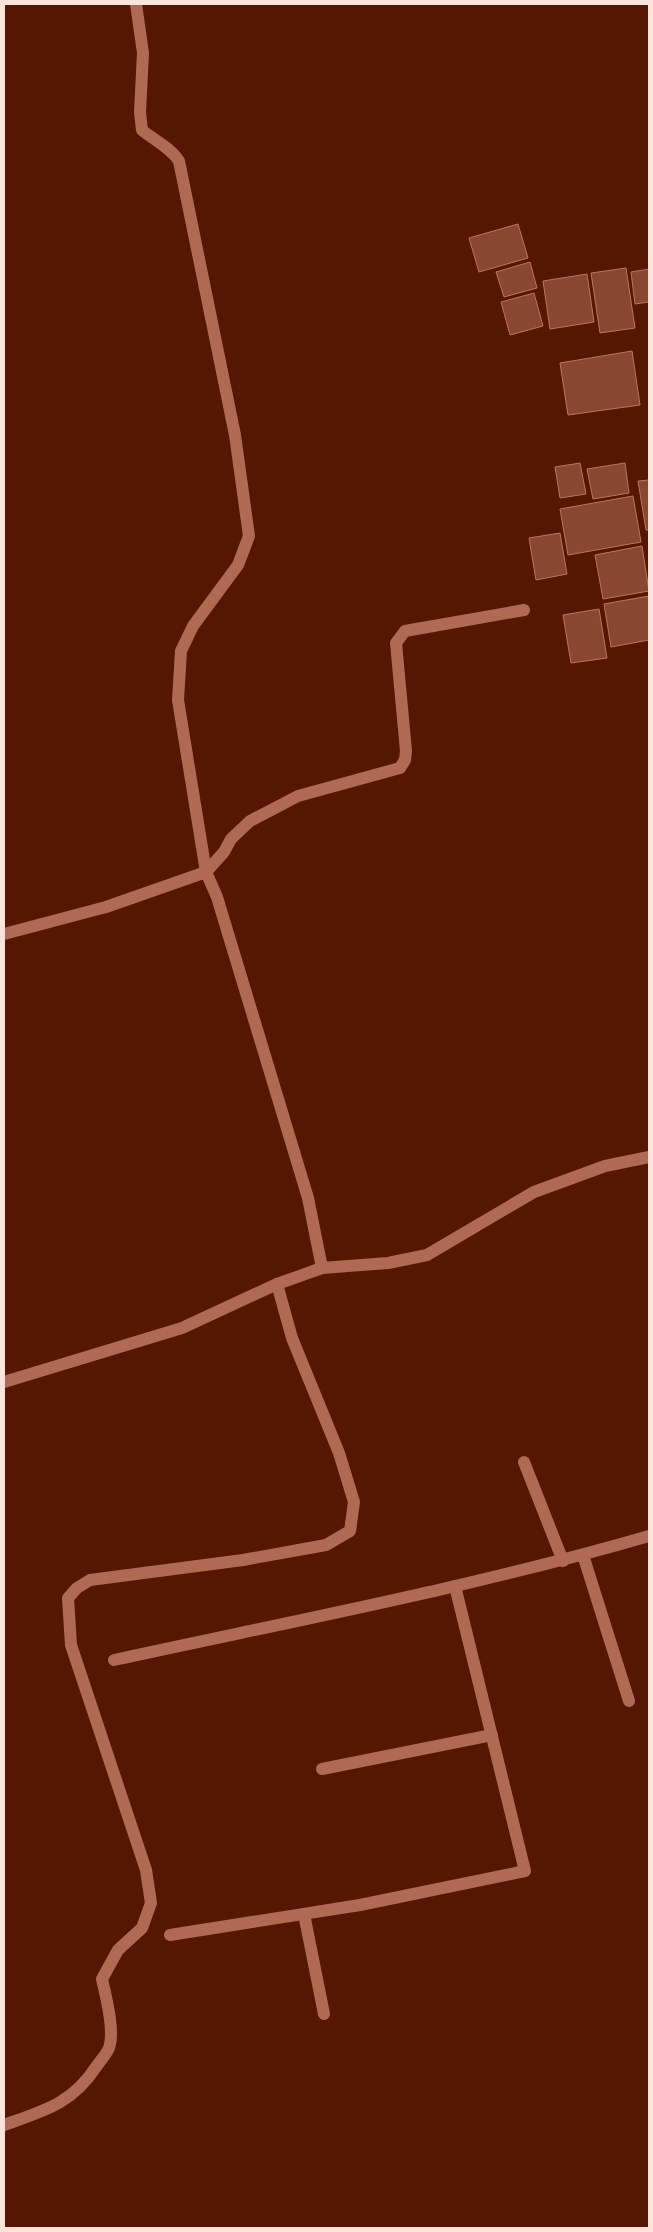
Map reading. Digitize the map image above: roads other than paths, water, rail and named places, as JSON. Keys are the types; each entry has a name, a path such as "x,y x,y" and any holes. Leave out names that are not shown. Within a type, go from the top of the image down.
{"street":[{"path":"136,4 144,53 140,112 142,130 157,142 171,149 179,162 235,435 249,536 238,565 193,626 181,650 178,700 206,872 217,897 308,1198 322,1268"},
{"path":"4,934 106,907 206,872 224,852 231,839 250,821 298,796 400,768 405,760 406,751 396,644 405,631 524,610"},
{"path":"4,1382 182,1328 277,1284 322,1268 388,1263 426,1255 534,1192 605,1166 649,1157"},
{"path":"4,2125 54,2106 73,2095 88,2079 109,2047 110,2014 102,1979 118,1950 142,1928 152,1903 143,1861 71,1645 68,1598 77,1588 90,1580 243,1560 326,1545 350,1531 354,1502 339,1453 292,1338 277,1284"},
{"path":"524,1462 563,1561"},
{"path":"114,1660 563,1561 649,1536"},
{"path":"583,1555 629,1701"},
{"path":"170,1935 304,1914 526,1872 455,1586"},
{"path":"322,1769 492,1735"},
{"path":"304,1914 324,2014"}]}
